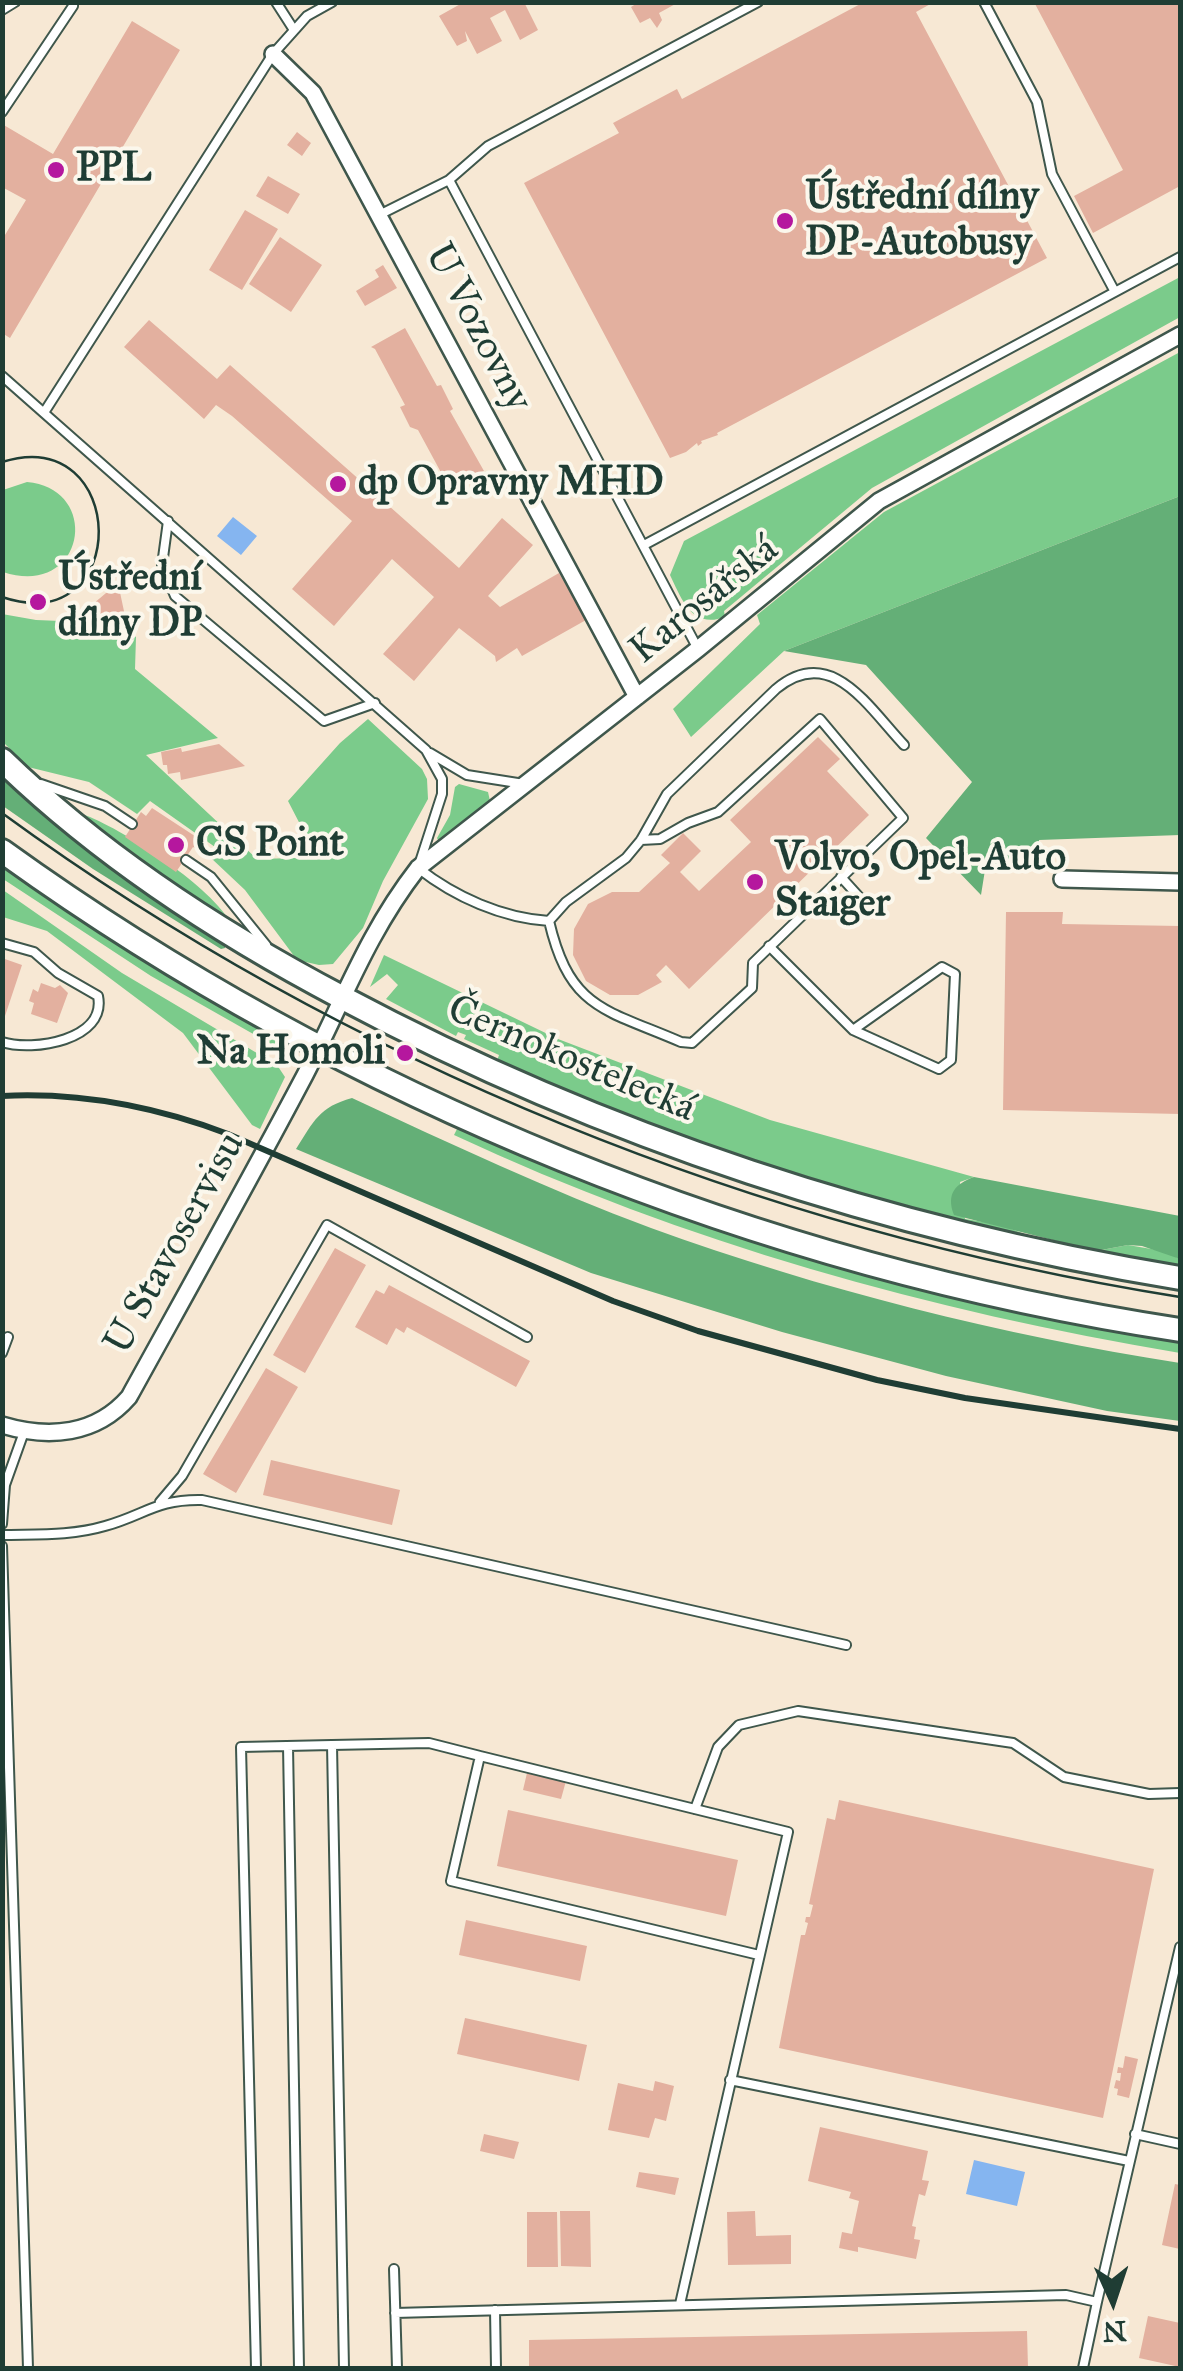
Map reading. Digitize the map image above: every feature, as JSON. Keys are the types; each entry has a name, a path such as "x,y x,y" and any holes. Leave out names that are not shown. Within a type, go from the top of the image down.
{"main road":[{"name":"Černokostelecká","path":"2,760 164,891 285,968 439,1047 545,1095 775,1180 988,1240 1180,1278"},
{"path":"2,851 144,945 320,1045 537,1148 737,1223 940,1282 1180,1330"}],"street":[{"name":"U Vozovny","path":"273,54 314,93 637,697"},
{"name":"Karosářská","path":"341,997 388,907 418,868 698,650 879,502 1180,335"},
{"path":"1062,879 1180,882"},
{"name":"U Stavoservisu","path":"2,1425 24,1432 86,1428 116,1412 129,1397 265,1151 341,997"}],"lane":[{"path":"2,10 15,2"},
{"path":"276,2 294,30"},
{"path":"44,411 273,54 307,16 332,2"},
{"path":"379,216 450,180 488,146 758,2"},
{"path":"984,2 1037,102 1052,174 1115,292"},
{"path":"2,112 73,6"},
{"path":"450,180 698,650"},
{"path":"644,544 1180,257"},
{"path":"2,376 426,750 467,775 526,784"},
{"path":"168,521 162,565 175,596 324,721 375,703"},
{"path":"549,921 566,902 626,858 667,794 792,676 807,670 844,682 904,745"},
{"path":"549,921 556,951 572,983 592,1003 681,1042 692,1042 752,988 753,963 769,946 903,818 820,719 718,812 660,838 641,840"},
{"path":"426,750 442,780 442,794 418,868 461,897 526,919 549,921"},
{"path":"20,777 104,806 132,824"},
{"path":"186,860 211,877 285,968"},
{"path":"841,877 861,900"},
{"path":"2,943 34,952 58,972 82,984 98,996 100,1009 82,1035 16,1046 2,1042"},
{"path":"769,946 853,1030 939,1070 951,1060 956,974 942,967 853,1030"},
{"path":"160,1502 182,1476 327,1225 527,1337"},
{"path":"2,1353 8,1338"},
{"path":"2,1524 5,1485 24,1432"},
{"path":"2,1535 70,1534 103,1527 160,1502 222,1503 846,1646"},
{"path":"2,1546 28,2368"},
{"path":"695,1809 718,1747 739,1725 798,1711 1013,1744 1064,1777 1149,1794 1180,1793"},
{"path":"256,2368 241,1747 428,1743 788,1832 680,2304"},
{"path":"332,1745 344,2368"},
{"path":"288,1746 300,2368"},
{"path":"480,1756 451,1881 759,1955"},
{"path":"1083,2368 1180,1947"},
{"path":"730,2080 1129,2161"},
{"path":"1135,2134 1180,2144"},
{"path":"394,2269 396,2368"},
{"path":"395,2313 1066,2295 1097,2302"},
{"path":"495,2310 496,2368"}],"green space":[{"path":"1180,277 1180,317 872,488 724,611 725,617 704,619 684,602 670,575 684,541"},
{"path":"1180,352 1180,496 784,651 691,737 673,709 760,624 757,615 884,512"},
{"path":"27,482 51,489 67,503 74,521 74,540 67,557 52,570 31,576 3,572 3,490"},
{"path":"1180,496 1180,835 1039,840 1039,853 1027,868 985,870 981,895 926,838 972,782 866,665 784,651"},
{"path":"2,614 61,621 81,614 128,630 136,637 135,669 218,738 146,755 257,859 295,858 303,830 288,801 340,743 368,719 422,769 428,799 383,881 363,928 333,964 297,960 245,890 211,858 215,847 150,801 137,814 89,782 28,767 3,742"},
{"path":"2,777 51,819 225,944 225,948 93,869 3,806"},
{"path":"459,784 488,792 490,801 439,842 437,838 450,815 455,787"},
{"path":"82,814 119,831 183,874 229,920 167,878"},
{"path":"3,866 155,966 283,1039 292,1056 151,976 3,879"},
{"path":"3,890 122,973 277,1065 285,1077 260,1129 252,1125 183,1033 47,931 3,917"},
{"path":"384,955 558,1039 770,1120 974,1177 960,1182 965,1219 998,1224 1038,1239 831,1184 696,1140 497,1061 499,1055 464,1039 466,1035 458,1032 456,1036 386,999 398,985 387,974 370,987"},
{"path":"352,1098 575,1198 715,1250 912,1308 1046,1339 1180,1363 1180,1421 1107,1411 946,1376 782,1332 591,1273 296,1149 325,1111"},
{"path":"458,1127 603,1187 750,1240 964,1298 1180,1342 1180,1353 994,1316 810,1269 630,1209 541,1174 454,1135"},
{"path":"974,1177 1180,1216 1180,1259 1142,1246 1096,1251 954,1215 954,1191"},
{"path":"1128,1245 1163,1251 1180,1259 1180,1266 1096,1251"}],"water":[{"path":"233,517 257,536 241,555 217,536"},
{"path":"974,2160 1025,2172 1017,2206 966,2194"}],"building":[{"path":"464,2 524,2 538,30 520,40 505,10 490,18 502,41 477,54 465,31 467,41 457,46 439,16"},
{"path":"639,2 679,2 659,13 662,20 657,28 650,18 640,23 631,7"},
{"name":"Ústřední dílny DP-Autobusy","path":"864,2 934,2 916,12 1047,258 670,458 524,183 619,133 613,123 677,89 682,99"},
{"name":"Ústřední dílny DP-Autobusy","path":"1034,2 1180,2 1180,186 1093,233 1074,196 1123,170"},
{"name":"PPL","path":"132,21 180,50 10,338 2,333 2,240 26,200 2,187 2,124 53,154"},
{"path":"297,132 311,143 302,156 287,145"},
{"path":"268,176 300,194 288,214 256,196"},
{"path":"245,210 278,229 242,290 209,270"},
{"path":"280,237 322,265 291,312 249,284"},
{"path":"383,265 397,288 365,306 356,291 379,277 375,270"},
{"name":"dp Opravny MHD","path":"149,320 217,379 230,365 459,568 502,518 533,545 488,596 500,607 559,573 586,620 522,656 517,648 496,662 495,656 459,628 414,681 383,654 434,597 392,559 334,626 292,589 352,521 232,416 216,405 204,419 124,347"},
{"path":"405,328 437,386 441,385 453,409 450,411 484,471 450,489 418,430 410,427 400,407 405,405 371,347"},
{"path":"118,583 128,630 81,614"},
{"path":"818,737 840,759 827,771 869,815 822,861 828,867 822,872 816,866 689,989 666,965 656,975 662,982 638,995 610,995 586,981 573,955 574,929 588,904 612,892 639,892 670,863 661,855 683,833 701,851 680,872 699,891 751,842 730,820"},
{"path":"219,744 245,766 181,780 180,772 168,774 167,765 163,765 161,752"},
{"path":"152,808 204,842 198,850 193,847 176,872 125,837 141,812 146,816"},
{"path":"1006,912 1063,912 1062,924 1180,926 1180,1114 1003,1110"},
{"path":"2,958 22,965 3,1022 2,1022"},
{"path":"41,983 55,988 60,985 68,993 57,1023 31,1014 34,1003 29,1001 33,989 38,992"},
{"path":"335,1248 366,1265 305,1373 273,1355"},
{"path":"389,1285 530,1361 516,1387 407,1327 404,1333 396,1328 387,1345 355,1327 376,1290 384,1294"},
{"path":"266,1368 298,1387 236,1493 203,1474"},
{"path":"271,1460 400,1490 392,1525 263,1495"},
{"path":"527,1773 566,1781 561,1799 523,1790"},
{"path":"839,1800 1154,1869 1103,2118 779,2048 801,1935 805,1935 806,1917 810,1917 813,1905 809,1904 827,1818 835,1820"},
{"path":"508,1810 738,1860 726,1916 497,1866"},
{"path":"466,1920 587,1946 580,1981 459,1955"},
{"path":"465,2018 587,2045 579,2081 457,2054"},
{"path":"1125,2056 1138,2059 1129,2098 1117,2095 1118,2089 1114,2088 1116,2080 1120,2081 1118,2067 1123,2068"},
{"path":"655,2081 674,2086 666,2121 655,2118 649,2138 608,2130 618,2083 653,2091"},
{"path":"820,2127 928,2151 922,2180 929,2181 925,2196 919,2194 912,2226 916,2227 914,2239 920,2240 916,2259 858,2247 858,2252 839,2248 842,2232 852,2234 859,2201 849,2198 851,2192 808,2181"},
{"path":"484,2134 519,2142 514,2159 480,2151"},
{"path":"639,2172 679,2178 675,2195 636,2187"},
{"path":"1175,2184 1180,2185 1180,2249 1162,2245"},
{"path":"560,2211 590,2211 591,2267 561,2266"},
{"path":"755,2211 756,2236 791,2235 791,2264 728,2265 727,2212"},
{"path":"527,2212 557,2212 558,2267 527,2267"},
{"path":"1148,2316 1180,2323 1180,2367 1139,2358"},
{"path":"1027,2331 1028,2368 529,2368 529,2340"}],"tram line":[{"path":"2,462 44,458 74,472 92,499 99,531 93,563 75,589 45,602 2,597"},
{"path":"2,813 134,903 272,986 415,1059 562,1124 713,1181 867,1229 1023,1267 1180,1297"}],"railway":[{"path":"2,1096 89,1099 200,1124 613,1301 698,1331 877,1380 965,1398 1180,1429"}],"place":[{"name":"PPL","path":"56,170"},
{"name":"Ústřední dílny DP-Autobusy","path":"785,221"},
{"name":"dp Opravny MHD","path":"338,484"},
{"name":"Ústřední dílny DP","path":"38,602"},
{"name":"CS Point","path":"176,845"},
{"name":"Volvo, Opel-Auto Staiger","path":"755,882"},
{"name":"Na Homoli","path":"405,1053"}]}
